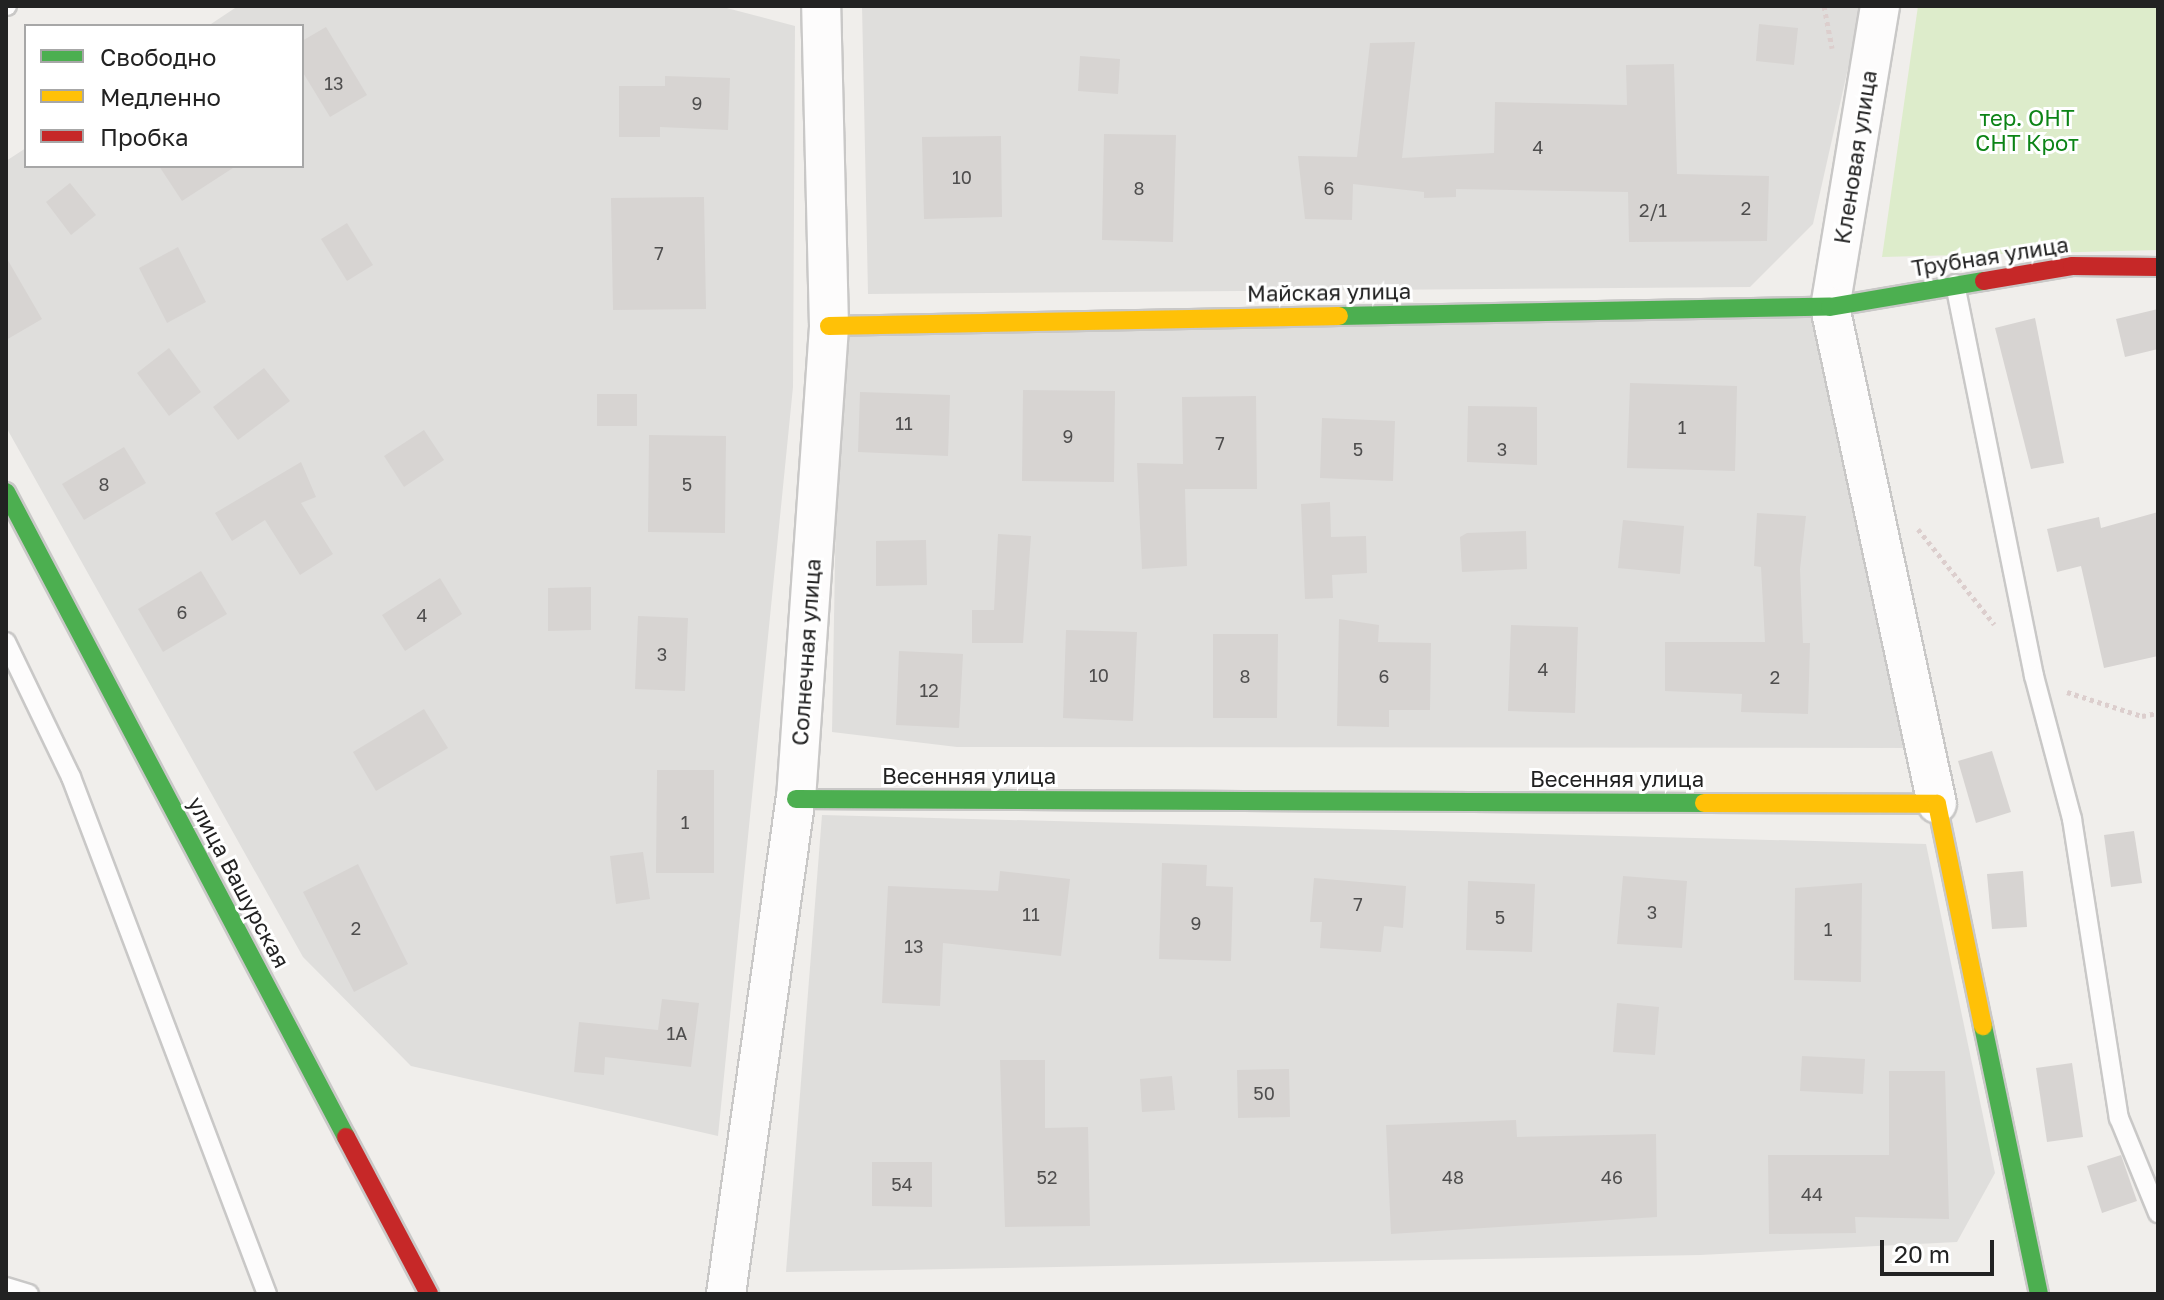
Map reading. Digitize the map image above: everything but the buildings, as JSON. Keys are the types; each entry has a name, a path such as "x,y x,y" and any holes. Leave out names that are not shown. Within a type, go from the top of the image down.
{"street":[{"name":"Солнечная улица","path":"726,1294 796,799 829,326 821,6"},
{"name":"Кленовая улица","path":"1830,307 1880,6"},
{"name":"Трубная улица","path":"1830,307 2072,266 2158,267"},
{"name":"Майская улица","path":"829,326 1830,307"},
{"path":"1830,307 2039,1294"},
{"name":"улица Вашурская","path":"6,492 429,1294"},
{"name":"Весенняя улица","path":"796,799 1937,804"}],"lane":[{"path":"1955,284 2034,676 2072,819 2119,1118 2158,1213"},
{"path":"6,642 71,777 267,1294"},
{"path":"6,1287 29,1294"}],"shaded area":[{"path":"238,6 719,6 795,26 793,387 718,1136 411,1066 303,957 6,427 6,161 24,149 24,168 304,168 304,24 211,24"},
{"path":"862,6 1862,6 1813,224 1750,287 868,294"},
{"path":"1819,315 1912,748 957,747 832,732 839,334"},
{"path":"822,815 1926,844 1995,1173 1957,1242 1700,1255 786,1272"}],"green space":[{"name":"тер. ОНТ СНТ Крот","path":"1918,6 2158,6 2158,250 1882,257"}],"traffic: fast":[{"path":"1339,316 1830,307 1984,281"},
{"path":"6,492 346,1137"},
{"path":"796,799 1704,803"},
{"path":"1983,1026 2039,1294"}],"traffic: slow":[{"path":"829,326 1339,316"},
{"path":"1704,803 1937,804 1983,1026"}],"traffic: jam":[{"path":"1984,281 2072,266 2158,267"},
{"path":"346,1137 429,1294"}]}
